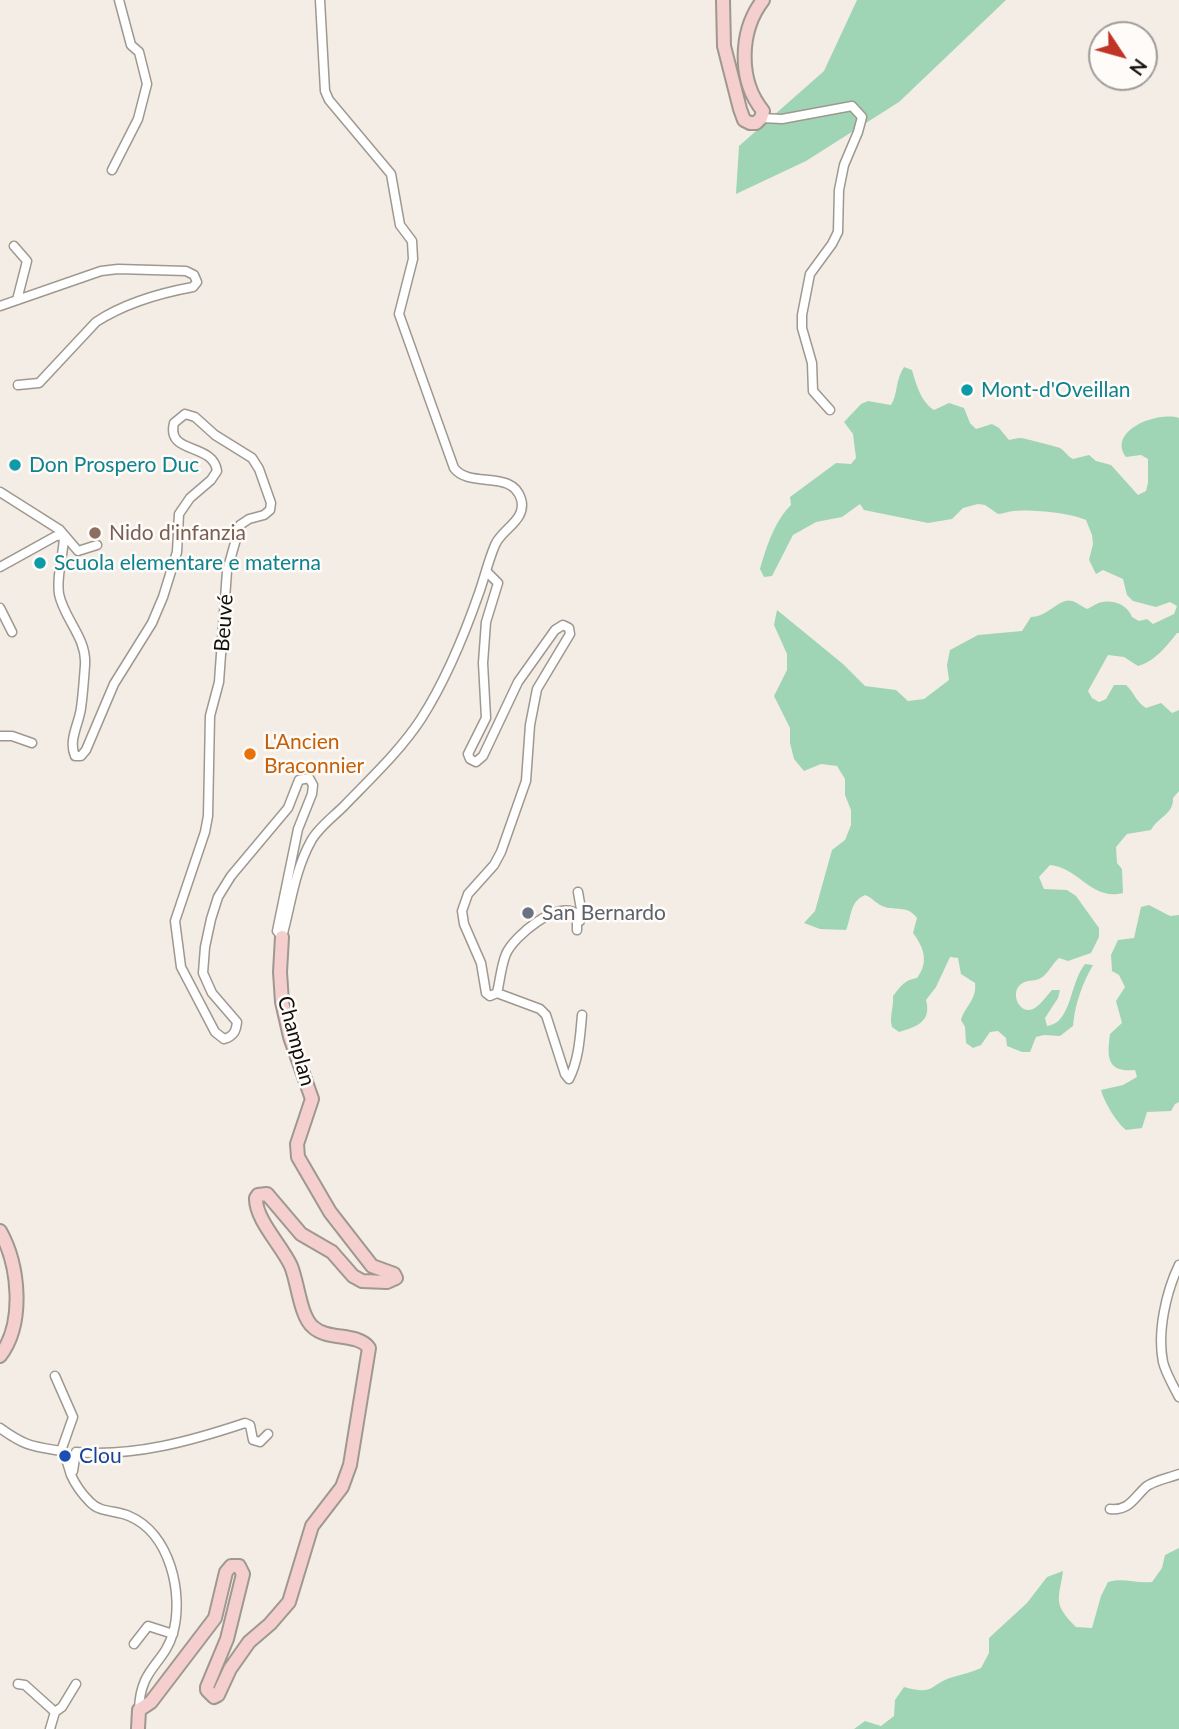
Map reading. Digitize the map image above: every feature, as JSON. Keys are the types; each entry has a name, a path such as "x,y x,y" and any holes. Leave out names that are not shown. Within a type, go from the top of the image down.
{"street":[{"path":"112,170 138,119 146,84 139,52 131,45 119,0"},
{"path":"282,937 300,864 313,838 374,775 422,718 462,639 496,542 520,517 522,501 516,490 503,482 470,479 459,475 454,468 399,314 413,259 412,241 400,225 391,174 329,100 325,90 320,0"},
{"path":"723,0 724,46 740,109 744,120 750,124 761,118 762,111 752,99 747,81 744,46 763,0"},
{"path":"761,118 795,117 852,106 862,117 844,165 839,190 838,232 810,274 802,315 802,328 812,363 813,391 830,410"},
{"path":"14,246 27,261 17,300"},
{"path":"0,306 101,271 186,271 194,275 197,282 193,287 162,293 108,315 96,322 39,383 18,385"},
{"name":"Beuvé","path":"64,535 59,593 65,612 85,651 81,706 72,748 78,757 86,750 114,684 158,610 175,561 179,514 190,498 211,480 217,471 213,460 207,454 174,439 174,423 185,414 195,417 215,435 256,463 271,503 270,510 240,525 233,543 227,571 219,682 211,716 208,816 175,921 181,967 215,1032 224,1039 230,1038 236,1031 237,1022 212,993 203,973 205,947 218,897 231,876 288,808 299,780 309,778 313,785 312,794 298,829 276,930 282,937"},
{"path":"0,492 51,524 78,551 97,545"},
{"path":"0,567 56,536 64,535"},
{"path":"487,572 498,583 486,622 483,663 487,707 486,718 468,754 470,759 476,762 483,756 518,682 555,630 563,625 569,628 570,634 537,689 530,724 526,781 501,852 494,865 468,894 462,911 464,924 481,963 486,993 491,996 497,993 540,1009 547,1015 565,1074 569,1079 575,1069 582,1015"},
{"path":"0,607 12,632"},
{"path":"0,736 12,736 32,743"},
{"path":"497,993 506,954 515,940 546,914 574,911 578,914 577,930 582,915 578,892"},
{"name":"Champlan","path":"139,1710 151,1702 215,1618 226,1572 231,1566 239,1566 243,1574 227,1639 207,1690 214,1697 219,1695 230,1669 249,1642 270,1624 289,1602 312,1527 342,1487 350,1465 369,1355 366,1344 325,1334 314,1328 306,1318 290,1265 260,1214 256,1202 258,1195 267,1194 301,1234 332,1252 353,1276 362,1281 395,1281 396,1278 394,1274 372,1266 330,1212 310,1182 298,1157 298,1144 312,1098 290,1037 282,1002 282,937"},
{"path":"0,1230 12,1259 16,1301 9,1339 0,1356"},
{"path":"1179,1265 1171,1281 1161,1342 1163,1362 1179,1397"},
{"path":"55,1376 73,1417 61,1451"},
{"path":"72,1478 76,1452 96,1454 166,1446 246,1423 250,1425 253,1440 260,1442 268,1434"},
{"path":"0,1428 21,1443 61,1451 72,1478 89,1502 97,1508 127,1515 142,1522 174,1571 177,1611 173,1634 167,1648 145,1677 138,1729"},
{"path":"1111,1509 1124,1509 1133,1503 1146,1487 1179,1474"},
{"path":"134,1644 148,1626 173,1634"},
{"path":"18,1684 25,1685 55,1712"},
{"path":"50,1729 55,1712 62,1707 76,1684"}],"green space":[{"path":"857,0 1006,0 899,102 806,161 736,194 739,146 824,71"},
{"path":"904,367 912,370 922,398 934,410 949,403 964,408 970,423 976,429 992,424 1009,440 1021,438 1058,447 1073,459 1089,455 1096,461 1111,465 1138,495 1146,491 1148,459 1141,455 1126,457 1122,448 1123,439 1129,431 1148,420 1159,417 1179,418 1179,633 1155,657 1138,666 1124,657 1108,655 1088,691 1092,698 1099,702 1106,699 1114,685 1126,685 1146,708 1161,703 1172,713 1179,710 1179,791 1173,798 1171,808 1151,830 1127,834 1116,847 1117,863 1122,869 1123,893 1102,892 1070,872 1050,865 1039,877 1044,889 1067,890 1076,896 1099,928 1099,937 1091,953 1068,961 1059,958 1043,976 1025,982 1017,989 1018,1003 1028,1010 1038,1005 1052,990 1060,990 1045,1018 1047,1026 1061,1018 1066,1010 1085,964 1093,965 1080,994 1073,1026 1060,1036 1036,1037 1030,1052 1007,1046 1006,1038 998,1031 990,1032 981,1045 973,1048 966,1043 965,1027 961,1020 973,998 975,983 961,974 958,958 950,957 936,987 926,1000 927,1013 922,1022 899,1032 892,1027 893,996 906,982 917,978 924,961 920,944 913,933 917,918 910,911 882,906 865,895 856,902 846,930 820,929 804,923 815,911 832,850 845,840 851,825 851,810 845,795 845,779 837,766 821,764 804,771 794,759 790,728 774,696 787,670 787,654 774,625 777,610 843,664 865,686 896,690 908,701 924,699 949,680 947,665 950,650 978,635 1022,631 1031,617 1043,614 1063,602 1074,602 1087,609 1101,602 1116,603 1139,621 1147,619 1153,624 1174,614 1177,606 1170,602 1156,607 1133,601 1127,595 1123,579 1103,570 1096,574 1089,560 1093,544 1086,520 1040,511 998,514 985,505 978,504 963,508 952,519 928,523 864,510 860,504 842,517 816,522 793,535 772,576 764,577 760,569 765,552 776,526 791,505 790,497 836,463 851,464 856,458 853,434 844,422 861,404 868,401 891,405"},
{"path":"1149,905 1170,916 1179,915 1179,1102 1171,1111 1147,1112 1142,1128 1126,1130 1111,1112 1101,1090 1123,1085 1137,1077 1135,1070 1118,1069 1110,1061 1110,1034 1122,1023 1116,1001 1125,987 1119,975 1112,971 1111,955 1118,940 1134,938 1141,907"},
{"path":"1179,1548 1179,1729 854,1729 865,1721 881,1726 894,1716 895,1700 904,1687 927,1690 945,1680 981,1668 989,1653 989,1638 1027,1603 1047,1577 1063,1571 1059,1601 1063,1612 1076,1627 1092,1628 1108,1582 1152,1582 1162,1568 1165,1555"}],"place":[{"name":"Mont-d'Oveillan","path":"967,390"},
{"name":"Don Prospero Duc","path":"15,465"},
{"name":"Nido d'infanzia","path":"95,533"},
{"name":"Scuola elementare e materna","path":"40,563"},
{"name":"L'Ancien Braconnier","path":"250,754"},
{"name":"San Bernardo","path":"528,913"},
{"name":"Clou","path":"65,1456"}]}
